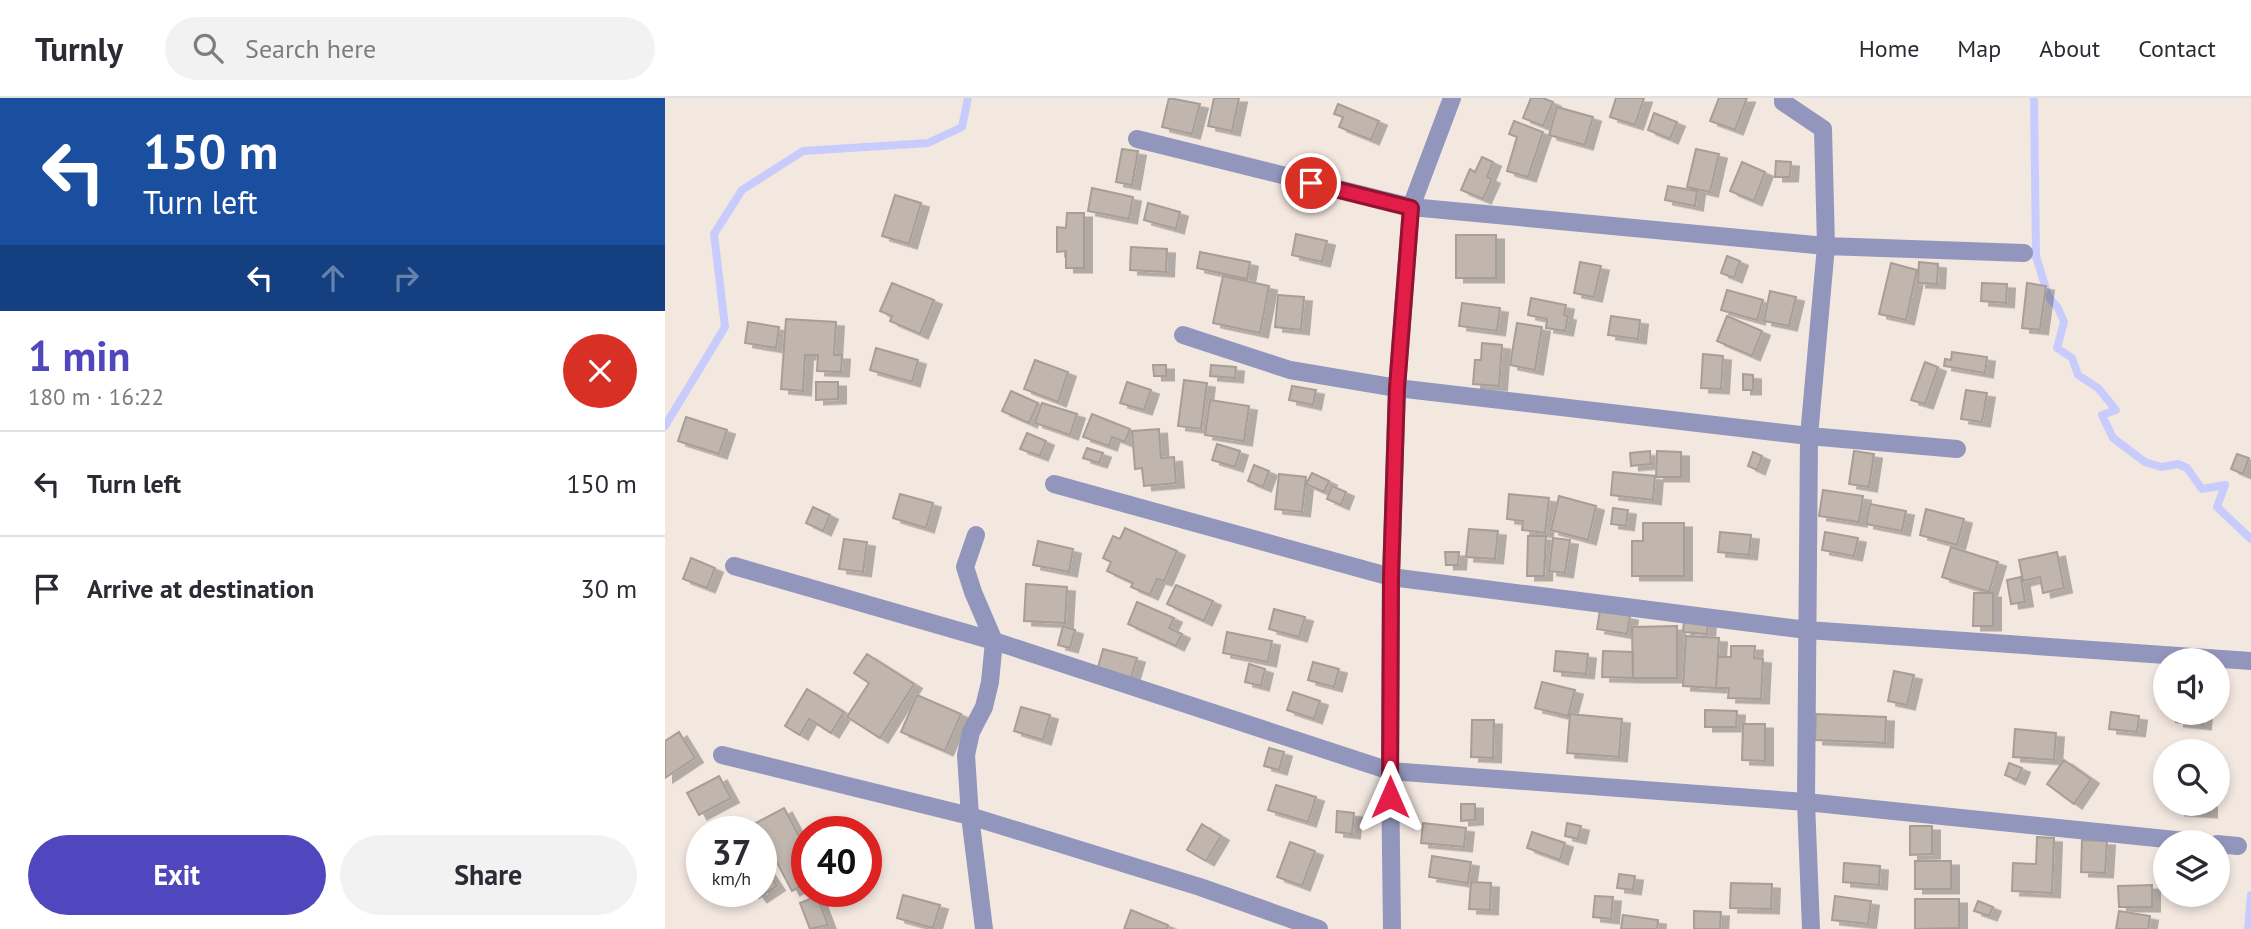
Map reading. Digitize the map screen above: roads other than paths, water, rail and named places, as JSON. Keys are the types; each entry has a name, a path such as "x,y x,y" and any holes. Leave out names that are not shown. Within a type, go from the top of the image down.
{"street":[{"path":"1392,929 1389,771 1397,388 1411,208 1452,98"},
{"path":"1783,98 1783,102 1823,129 1826,246 1809,436 1806,802 1811,929"},
{"path":"1137,139 1411,208 1826,246 2024,253"},
{"path":"1183,335 1290,370 1397,388 1809,436 1957,449"},
{"path":"1054,484 1391,577 1807,630 2251,661"},
{"path":"976,536 965,567 994,641 987,695 971,732 966,755 970,816 984,929"},
{"path":"734,566 994,641 1389,771 1806,802 2153,838"},
{"path":"722,755 970,816 1200,887 1319,929"},
{"path":"2230,845 2238,846"}],"waterway":[{"path":"665,426 725,327 714,234 742,190 803,151 928,143 962,127 968,98"},
{"path":"2034,98 2036,256 2048,296 2058,308 2064,322 2057,348 2072,358 2078,375 2098,388 2116,410 2102,415 2113,438 2145,462 2161,467 2178,464 2187,468 2202,489 2225,485 2217,507 2251,539"},
{"path":"2248,929 2251,895"}]}
